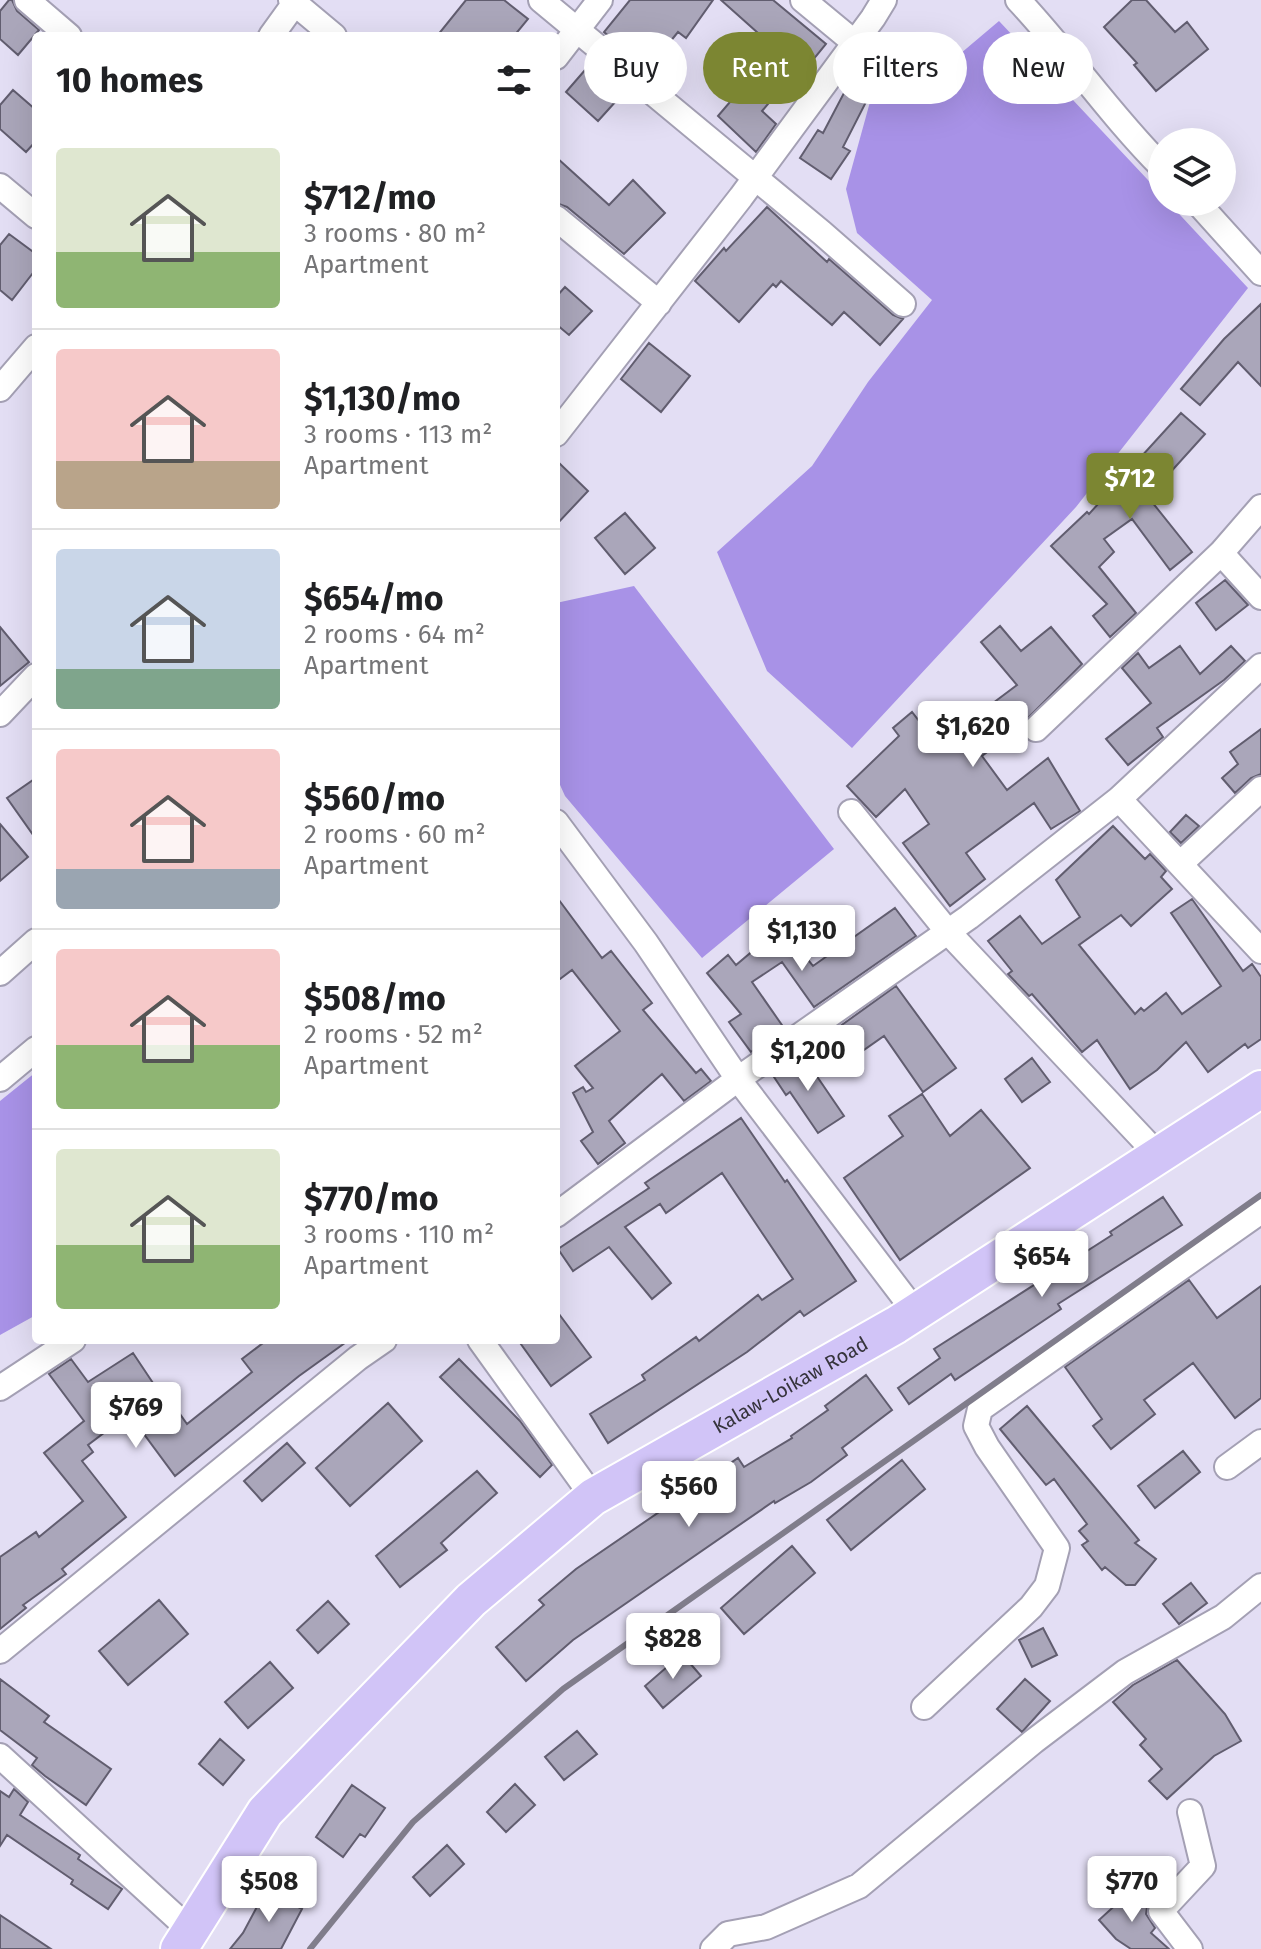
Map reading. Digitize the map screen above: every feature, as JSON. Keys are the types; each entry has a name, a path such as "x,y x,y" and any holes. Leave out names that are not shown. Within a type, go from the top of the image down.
{"main road":[{"name":"Kalaw-Loikaw Road","path":"185,1940 265,1812 471,1600 593,1497 916,1313 1159,1156 1259,1096"}],"street":[{"path":"27,0 64,32"},
{"path":"541,0 903,304"},
{"path":"560,52 600,0"},
{"path":"803,0 842,32"},
{"path":"862,32 884,0"},
{"path":"1018,0 1148,153"},
{"path":"274,32 294,1 329,32"},
{"path":"560,429 756,178 833,73"},
{"path":"0,186 32,213"},
{"path":"1210,216 1261,273"},
{"path":"560,221 659,303"},
{"path":"0,389 32,352"},
{"path":"1036,729 1221,553 1261,507"},
{"path":"1221,553 1261,597"},
{"path":"560,1212 738,1079 948,932 1119,799 1261,666"},
{"path":"0,714 32,680"},
{"path":"1180,864 1261,789"},
{"path":"1119,799 1261,951"},
{"path":"851,812 948,932 1159,1156"},
{"path":"560,827 646,943 738,1079 916,1313"},
{"path":"0,973 32,945"},
{"path":"0,1079 32,1052"},
{"path":"924,1707 1031,1607 1047,1586 1057,1548 987,1447 976,1426 980,1409 1261,1211"},
{"path":"0,1388 67,1344"},
{"path":"0,1651 378,1344"},
{"path":"483,1344 593,1497"},
{"path":"1227,1467 1261,1442"},
{"path":"713,1949 728,1934 766,1927 859,1886 1034,1741 1125,1672 1223,1617 1261,1586"},
{"path":"0,1756 185,1940"},
{"path":"1190,1812 1203,1866 1161,1911 1190,1949"}],"shaded area":[{"path":"999,21 1009,32 986,32"},
{"path":"983,35 983,104 1077,104 1148,180 1148,216 1181,216 1248,288 1076,507 852,748 767,671 717,552 812,466 868,382 932,300 857,233 846,189 869,104 967,104 967,48"},
{"path":"634,586 834,849 702,958 565,796 560,785 560,602"},
{"path":"32,1075 32,1317 0,1335 0,1101"}],"building":[{"path":"12,0 17,11 39,30 32,32 32,38 18,55 0,39 0,11"},
{"path":"466,0 504,0 528,19 517,32 440,32"},
{"path":"630,0 713,0 687,37 687,32 604,32"},
{"path":"721,0 773,0 812,32 757,32"},
{"path":"1132,0 1146,0 1175,32 1187,22 1208,49 1156,91 1134,65 1137,63 1104,27"},
{"path":"817,37 826,44 817,55"},
{"path":"584,71 584,104 613,104 598,121 566,92"},
{"path":"13,90 32,107 32,145 26,152 0,129 0,105"},
{"path":"728,104 768,104 762,111 776,124 756,152 718,116"},
{"path":"838,104 865,104 843,147 850,151 831,179 800,158 818,130 823,133"},
{"path":"560,161 609,205 633,180 665,213 624,254 560,204"},
{"path":"767,207 827,262 829,259 893,315 903,319 880,345 844,312 832,325 781,281 776,287 773,284 739,322 695,281"},
{"path":"9,234 32,251 32,274 12,300 0,290 0,245"},
{"path":"565,287 592,311 569,335 560,327 560,293"},
{"path":"1261,304 1261,386 1238,362 1200,405 1181,389 1224,339"},
{"path":"649,343 690,376 661,412 621,379"},
{"path":"1181,413 1205,434 1148,497 1192,552 1170,570 1132,519 1104,539 1114,552 1099,567 1136,613 1110,637 1093,616 1107,604 1051,546 1087,512 1089,514"},
{"path":"560,464 588,491 560,521"},
{"path":"625,513 655,548 625,574 595,538"},
{"path":"1225,580 1248,605 1216,630 1196,603"},
{"path":"1000,626 1021,651 1051,627 1082,664 1016,730 982,756 1007,790 1048,758 1080,811 1051,829 1034,803 966,853 985,879 950,906 903,843 929,824 905,789 876,817 847,786 899,736 893,728 912,712 940,748 1017,685 981,642"},
{"path":"0,627 29,662 0,686"},
{"path":"1180,646 1200,674 1231,646 1245,661 1157,728 1163,737 1128,765 1106,739 1151,703 1122,668 1138,653 1149,668"},
{"path":"1261,729 1261,774 1251,778 1235,793 1222,778 1238,764 1230,752"},
{"path":"32,781 32,833 7,798"},
{"path":"1186,815 1199,826 1181,843 1170,832"},
{"path":"0,824 28,857 0,881"},
{"path":"1113,826 1145,859 1150,854 1166,871 1161,877 1172,889 1131,926 1121,915 1079,945 1135,1014 1141,1008 1144,1011 1166,993 1182,1014 1221,986 1171,913 1192,899 1243,971 1252,964 1261,977 1261,1039 1248,1048 1245,1044 1208,1072 1186,1042 1157,1070 1130,1089 1097,1040 1082,1052 1032,994 1029,996 1008,974 1012,971 988,941 1020,916 1042,944 1080,917 1056,880"},
{"path":"560,901 602,958 611,951 652,1003 643,1010 696,1073 701,1069 711,1081 684,1101 662,1074 609,1121 625,1143 598,1164 581,1141 593,1132 573,1093 583,1087 586,1092 593,1088 575,1066 620,1031 572,970 560,979"},
{"path":"895,908 916,936 814,1007 782,962 752,982 784,1028 751,1052 729,1022 741,1014 707,973 728,955 736,965 781,927 813,966"},
{"path":"896,986 956,1068 923,1092 884,1036 851,1059 832,1032"},
{"path":"801,1053 844,1116 818,1133 790,1092 786,1095 772,1074"},
{"path":"1032,1058 1050,1082 1022,1102 1005,1079"},
{"path":"922,1094 950,1136 981,1110 1030,1168 900,1260 844,1178 903,1136 889,1116"},
{"path":"741,1118 856,1281 804,1316 800,1311 747,1352 608,1443 590,1414 645,1380 642,1375 696,1337 699,1341 758,1295 762,1300 793,1279 722,1173 666,1213 660,1204 625,1227 671,1283 652,1299 609,1247 573,1271 560,1248 649,1188 645,1183"},
{"path":"1163,1197 1182,1225 1058,1304 1061,1309 955,1380 951,1374 909,1404 898,1388 940,1358 934,1349 1112,1235 1110,1232"},
{"path":"1189,1280 1217,1318 1261,1286 1261,1398 1235,1418 1193,1363 1144,1400 1155,1414 1111,1449 1093,1426 1102,1419 1065,1367"},
{"path":"560,1315 591,1357 551,1386 521,1344 560,1344"},
{"path":"262,1344 343,1344 175,1476 129,1414 88,1445 93,1452 82,1461 126,1517 62,1569 66,1574 23,1605 26,1608 0,1629 0,1557 36,1532 39,1537 83,1501 44,1453 84,1421 49,1374 71,1359 88,1382 133,1353 157,1389 161,1387 187,1424 252,1372 242,1359"},
{"path":"459,1359 520,1421 552,1465 540,1477 440,1377"},
{"path":"866,1375 892,1410 842,1448 847,1455 811,1482 774,1501 573,1640 526,1681 496,1647 544,1605 539,1600 576,1569 738,1458 744,1467 792,1438 828,1410 825,1406"},
{"path":"388,1403 422,1441 350,1506 316,1468"},
{"path":"1027,1406 1139,1540 1135,1543 1156,1559 1135,1585 1126,1585 1105,1567 1102,1570 1082,1545 1088,1541 1079,1531 1087,1524 1054,1479 1046,1485 1000,1429"},
{"path":"287,1443 305,1463 262,1501 244,1481"},
{"path":"1183,1451 1200,1472 1155,1508 1138,1486"},
{"path":"902,1460 925,1489 851,1550 827,1520"},
{"path":"477,1471 497,1493 441,1543 447,1550 400,1587 376,1556"},
{"path":"792,1546 815,1573 744,1634 721,1608"},
{"path":"1191,1583 1207,1603 1179,1624 1163,1604"},
{"path":"159,1600 188,1634 128,1685 99,1651"},
{"path":"328,1601 349,1624 318,1653 297,1630"},
{"path":"1043,1628 1057,1655 1032,1667 1019,1640"},
{"path":"682,1654 701,1676 663,1708 645,1686"},
{"path":"1177,1660 1225,1714 1241,1741 1214,1756 1167,1799 1149,1781 1162,1769 1140,1745 1146,1739 1113,1702 1133,1685"},
{"path":"270,1662 293,1688 248,1728 225,1702"},
{"path":"0,1679 49,1716 44,1722 111,1769 86,1805 32,1765 37,1758 0,1730"},
{"path":"1025,1679 1050,1701 1022,1732 997,1709"},
{"path":"577,1731 597,1754 564,1780 545,1757"},
{"path":"220,1739 244,1760 223,1785 199,1764"},
{"path":"515,1784 535,1805 506,1832 487,1812"},
{"path":"352,1785 385,1808 365,1837 360,1834 343,1857 316,1837"},
{"path":"14,1789 28,1802 20,1815 80,1855 78,1859 122,1889 108,1909 71,1884 73,1880 7,1835 0,1846 0,1791 9,1797"},
{"path":"447,1845 464,1864 430,1896 413,1877"},
{"path":"266,1890 302,1909 281,1949 230,1949 243,1933"},
{"path":"1132,1890 1147,1907 1146,1914 1155,1928 1151,1933 1169,1949 1131,1949 1116,1939 1099,1920"},
{"path":"0,1915 51,1949 0,1949"}],"railway":[{"path":"310,1949 413,1822 563,1689 1261,1195"}]}
